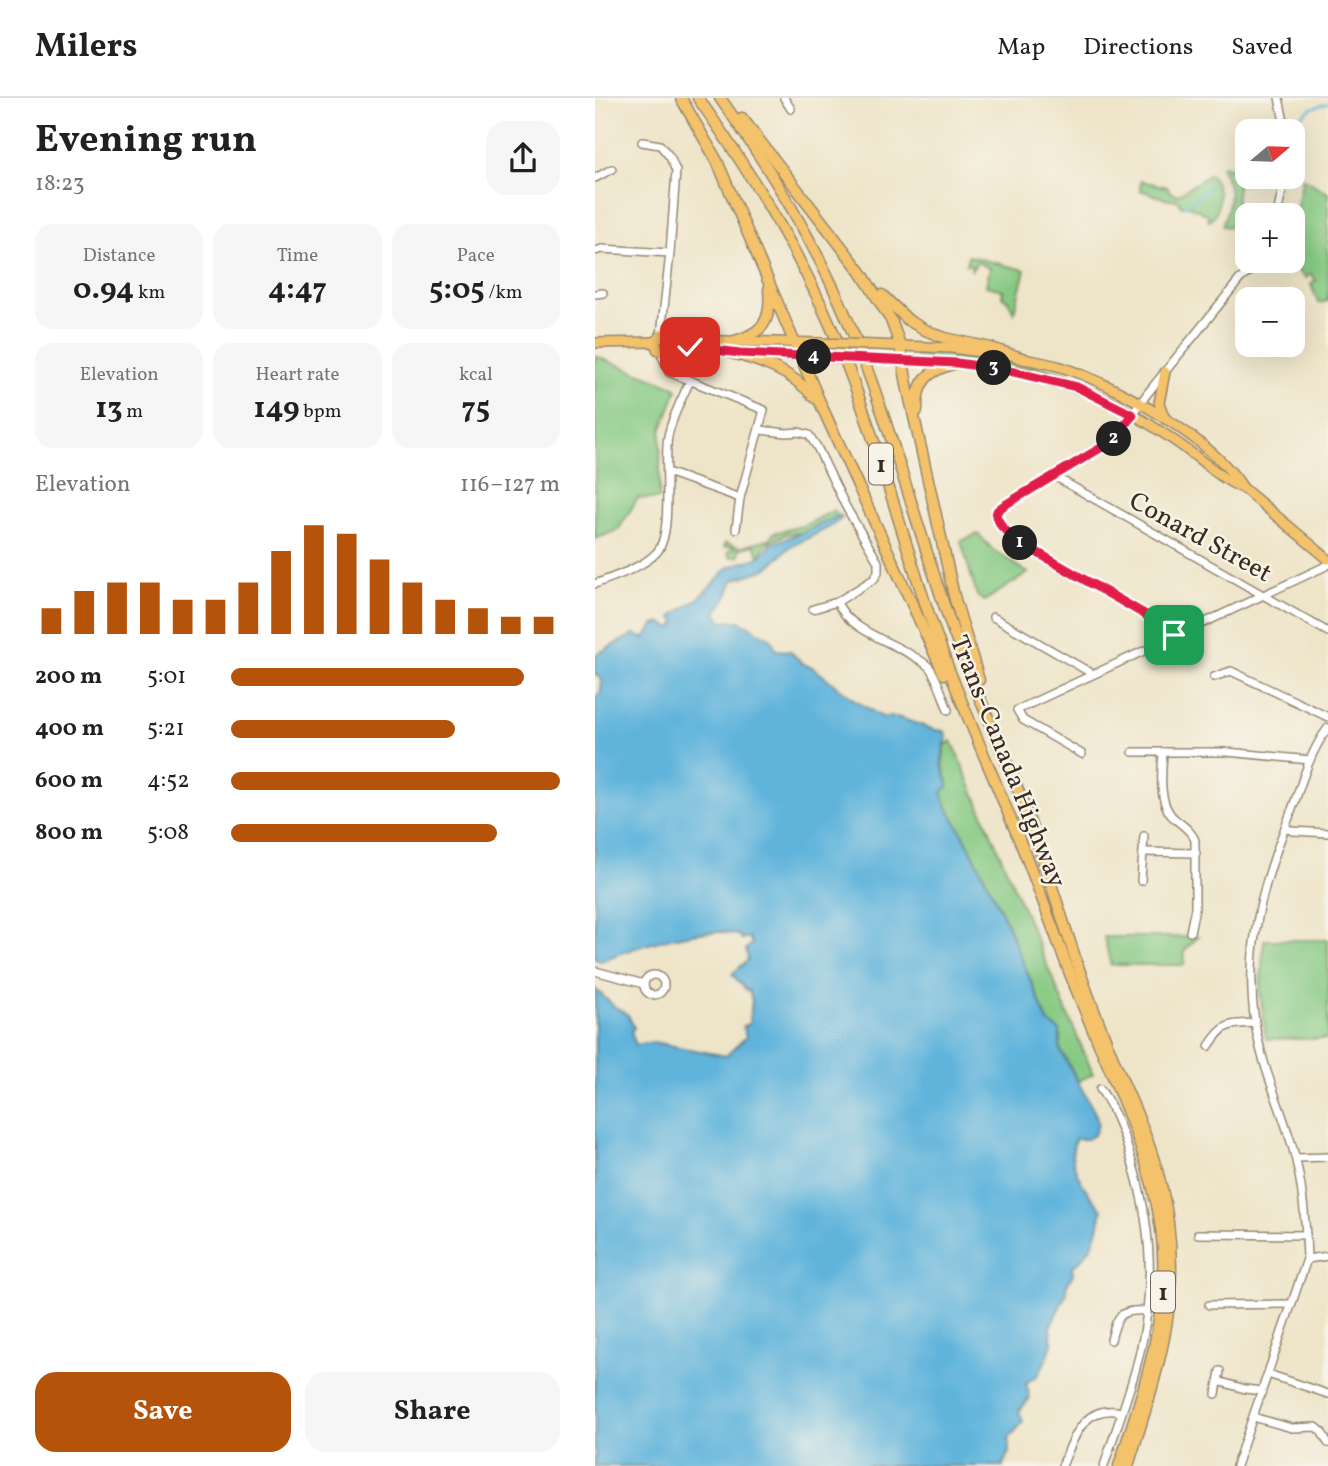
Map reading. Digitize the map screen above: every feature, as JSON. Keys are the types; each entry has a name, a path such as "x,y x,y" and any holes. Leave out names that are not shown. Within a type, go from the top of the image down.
{"highway":[{"path":"681,98 717,161 822,407 965,722 1010,828 1024,850"},
{"name":"Trans-Canada Highway","path":"698,98 776,217 833,331 861,404 937,641 1024,850 1072,980 1150,1173 1160,1223 1163,1278 1157,1334 1119,1466"},
{"name":"Trans-Canada Highway","path":"720,98 787,200 814,248 848,319 879,400 953,631 1021,799 1090,1002 1151,1150 1162,1185 1168,1216 1172,1278 1166,1335 1128,1466"},
{"path":"727,98 861,272 887,311 900,345 901,360 947,566 969,651 983,693 1012,762 1021,799"},
{"path":"861,272 900,314 925,330 945,338 1025,359"},
{"path":"730,347 755,334 766,321 770,306 769,279"},
{"path":"730,347 793,377 822,407"},
{"path":"922,450 917,401 921,385 935,370 957,363"}],"main road":[{"path":"595,344 664,344 683,340 800,356 957,363 1016,372 1077,387 1133,415 1187,449 1229,483 1243,488"},
{"path":"730,347 794,341 952,348 1025,359 1085,376 1140,405 1193,438 1235,477 1243,488 1328,559"},
{"path":"1165,372 1160,403 1166,420"}],"street":[{"path":"784,98 790,109"},
{"path":"1279,98 1283,119"},
{"path":"642,142 660,145 676,171 665,307 664,344 669,372 764,410 740,498 736,529"},
{"path":"595,178 612,169"},
{"path":"595,251 602,249 670,253"},
{"path":"1174,635 1158,622 1019,542 1002,527 996,516 1003,506 1109,443 1243,273"},
{"path":"1240,279 1248,273"},
{"path":"595,584 631,570 657,552 666,516 668,436 690,381"},
{"path":"760,430 809,435 878,562 878,572 874,579 837,601 813,610"},
{"path":"667,472 740,498"},
{"name":"Conard Street","path":"1054,476 1328,632"},
{"path":"1082,754 1023,720 1017,709 1328,565"},
{"path":"837,601 841,613 854,623 929,667 948,710"},
{"path":"993,617 1093,674"},
{"path":"1214,677 1231,671 1328,717"},
{"path":"1236,1466 1307,1259 1296,1158 1265,1065 1255,1023 1251,977 1254,940 1265,889 1285,828 1310,760 1328,728"},
{"path":"1133,752 1227,752 1310,760"},
{"path":"1163,752 1162,775 1167,808 1174,819 1193,835 1196,853 1195,908 1190,932"},
{"path":"1285,828 1328,833"},
{"path":"1141,881 1145,836"},
{"path":"1145,852 1196,853"},
{"path":"595,971 644,984"},
{"path":"1209,1046 1224,1026 1255,1023"},
{"path":"1100,1089 1129,1149 1142,1193 1150,1261 1147,1311 1141,1346 1104,1466"},
{"path":"1296,1158 1328,1157"},
{"path":"1198,1234 1306,1235"},
{"path":"1307,1259 1328,1256"},
{"path":"1209,1305 1292,1304"},
{"path":"1111,1340 1115,1322 1123,1313 1147,1311"},
{"path":"1216,1394 1220,1371"},
{"path":"1268,1374 1328,1394"},
{"path":"1218,1381 1262,1391"},
{"path":"1062,1466 1081,1424 1091,1415 1113,1410 1121,1412"},
{"path":"1253,1417 1292,1428 1316,1427 1328,1443"}],"green space":[{"path":"1235,164 1235,189 1237,189 1235,232 1234,228 1222,226 1230,196 1228,182 1221,166 1225,165 1229,169"},
{"path":"1210,174 1219,198 1217,210 1210,221 1209,215 1189,206 1181,206 1178,200 1140,190 1141,181 1167,187 1177,195"},
{"path":"1305,179 1328,193 1328,301 1318,303 1311,284 1316,280 1311,274 1306,278 1300,273 1305,273 1305,203 1297,203 1301,189 1305,189"},
{"path":"968,256 1025,270 1014,312 1002,296 1003,290 986,286 990,268 977,262 971,271 972,265 966,265"},
{"path":"916,350 1011,360 1049,368 1067,375 1040,369 916,357"},
{"path":"595,356 677,390 661,431 659,499 638,498 618,530 595,539"},
{"path":"834,510 837,516 802,537 799,533 786,534 768,541 759,557 753,545 739,549 739,556 730,557 728,552 736,547 724,547 725,543 742,547 771,538 773,533 806,525"},
{"path":"978,534 993,550 1028,573 984,601 977,596 961,541"},
{"path":"952,741 1093,1074 1078,1081 1060,1049 1061,1037 1048,1022 1004,917 944,801 942,792 948,782 944,755 946,744"},
{"path":"1104,937 1198,937 1185,950 1184,965 1111,965"},
{"path":"1264,940 1328,940 1328,1039 1266,1039 1260,991"}],"water":[{"path":"840,515 842,518 830,527 790,547 766,569 733,580 716,613 722,621 740,621 771,639 776,650 790,651 803,664 812,667 882,717 897,717 944,731 947,736 942,761 948,787 942,792 944,801 1004,917 1048,1022 1060,1031 1060,1049 1096,1115 1098,1124 1094,1135 1087,1139 1075,1139 1072,1156 1083,1185 1102,1209 1099,1226 1090,1249 1072,1267 1073,1274 1066,1286 1067,1292 1050,1327 1052,1344 1038,1375 1026,1383 1030,1398 1019,1411 1023,1422 1009,1438 1009,1452 1003,1466 595,1466 595,989 628,1015 634,1028 631,1032 636,1045 653,1042 726,1056 746,1037 743,1026 749,1024 752,1001 749,990 732,974 748,960 746,949 752,944 749,937 741,939 740,936 726,933 708,932 670,938 600,961 595,958 595,699 601,691 602,680 595,674 595,655 634,634 644,639 654,625 662,623 670,628 675,625 676,621 672,618 674,615 699,598 729,567 757,558 771,544"}],"waterway":[{"path":"1297,119 1312,108 1328,103"},
{"path":"1230,172 1235,168"},
{"path":"1185,206 1212,186"}],"route":[{"path":"690,347 740,353 957,363 1001,369 1077,387 1133,415 1109,443 1003,506 996,516 1009,535 1019,542 1158,622 1174,635"}]}
